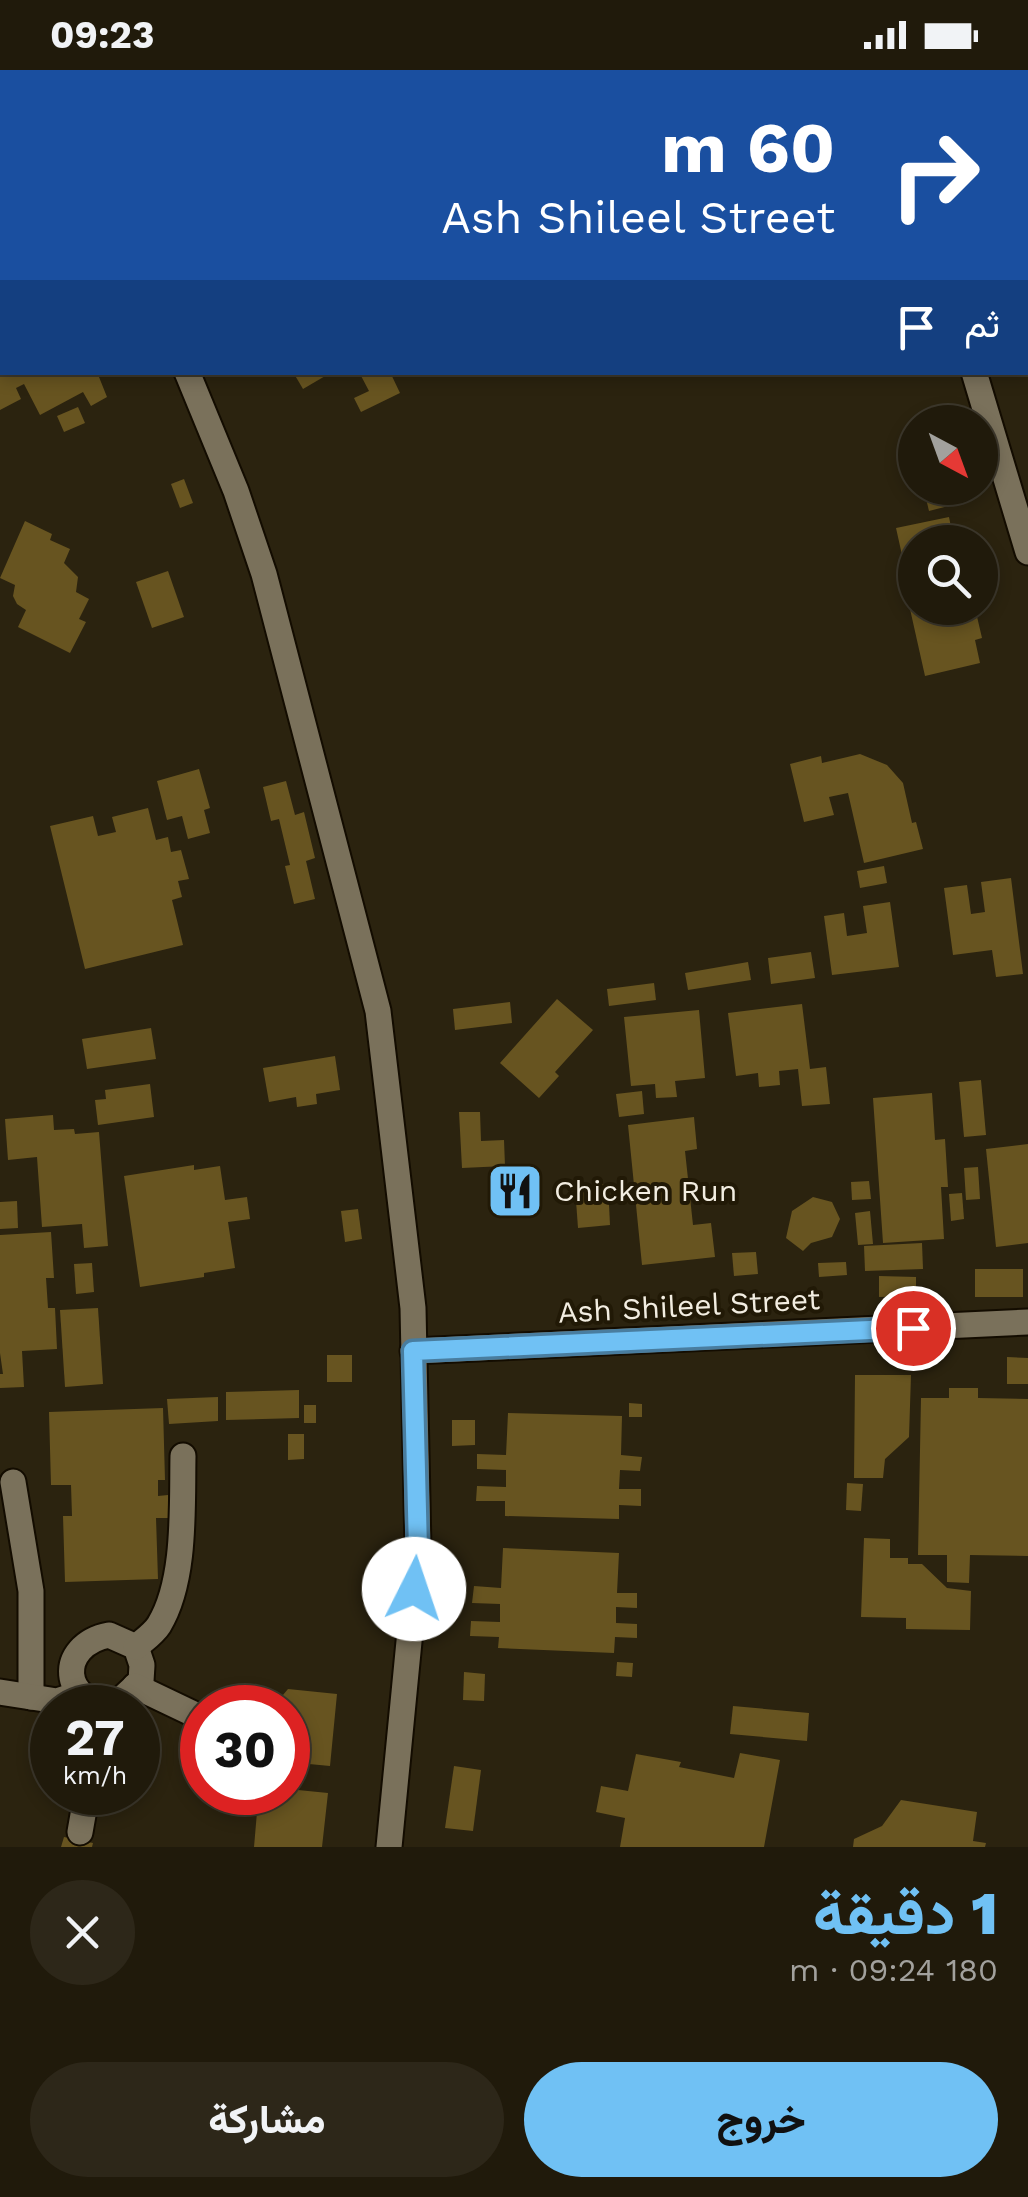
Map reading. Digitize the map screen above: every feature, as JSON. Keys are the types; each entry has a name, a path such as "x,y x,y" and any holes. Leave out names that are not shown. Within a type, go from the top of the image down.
{"street":[{"path":"187,375 236,492 264,574 378,1011 405,1223 418,1550 389,1847"},
{"path":"975,375 1028,552"},
{"name":"Ash Shileel Street","path":"413,1351 1028,1322"},
{"path":"136,1646 157,1628 172,1600 181,1534 183,1456"},
{"path":"13,1482 32,1591 31,1685"},
{"path":"76,1685 71,1671 76,1652 92,1638 109,1635 136,1646"},
{"path":"136,1646 142,1666 141,1680 136,1685"},
{"path":"0,1692 30,1697"},
{"path":"80,1832 83,1815"}],"building":[{"path":"0,375 98,375 107,397 91,406 83,392 40,415 24,384 16,388 21,399 0,410"},
{"path":"295,375 327,375 303,389"},
{"path":"361,375 391,375 400,393 361,412 354,398 369,391"},
{"path":"78,407 85,423 64,432 57,416"},
{"path":"184,479 193,503 180,508 171,484"},
{"path":"928,505 952,505 929,511"},
{"path":"949,517 951,525 910,525"},
{"path":"25,521 52,534 50,540 70,549 64,563 78,577 76,592 89,599 79,619 86,622 70,653 18,627 26,610 13,596 15,585 0,578"},
{"path":"168,571 184,617 152,628 136,582"},
{"path":"914,625 979,625 982,638 975,640 980,663 925,676"},
{"path":"860,754 887,765 903,783 923,849 864,863 848,793 829,797 834,815 804,822 790,764 821,756 822,763"},
{"path":"199,769 210,808 204,810 210,833 188,839 182,816 167,820 157,781"},
{"path":"286,781 295,815 304,812 315,858 306,861 315,899 294,904 279,819 271,821 263,787"},
{"path":"148,808 156,840 168,837 171,852 181,850 189,879 178,881 182,897 172,900 183,945 85,969 50,826 93,816 98,836 116,832 112,817"},
{"path":"884,866 887,883 860,888 857,871"},
{"path":"1011,878 1023,974 996,977 992,950 953,955 944,888 967,885 971,914 985,912 981,882"},
{"path":"890,902 899,967 832,975 824,916 844,913 847,936 867,933 863,906"},
{"path":"811,952 815,978 771,984 768,958"},
{"path":"748,962 751,980 688,990 685,973"},
{"path":"654,983 656,1000 609,1006 607,989"},
{"path":"557,999 593,1030 555,1072 559,1076 539,1098 500,1063"},
{"path":"510,1002 512,1023 455,1030 453,1009"},
{"path":"802,1004 810,1069 826,1067 830,1104 802,1106 798,1069 779,1071 780,1085 759,1087 758,1073 736,1076 728,1013"},
{"path":"699,1010 705,1078 675,1081 677,1097 656,1098 655,1084 631,1086 624,1017"},
{"path":"151,1028 156,1059 87,1069 82,1039"},
{"path":"335,1056 340,1090 316,1094 317,1104 297,1107 296,1097 269,1102 263,1068"},
{"path":"981,1080 986,1135 964,1137 959,1082"},
{"path":"150,1084 154,1117 98,1125 95,1100 106,1099 105,1090"},
{"path":"642,1091 644,1114 619,1117 616,1094"},
{"path":"932,1093 935,1140 945,1139 948,1187 941,1187 944,1239 883,1243 873,1098"},
{"path":"459,1112 480,1112 481,1141 504,1140 505,1166 462,1168"},
{"path":"53,1115 54,1130 74,1129 75,1134 99,1132 108,1246 84,1248 82,1224 42,1227 37,1157 8,1160 5,1119"},
{"path":"694,1117 697,1149 685,1151 693,1225 711,1223 715,1257 642,1265 628,1125"},
{"path":"1028,1144 1028,1243 996,1247 986,1149"},
{"path":"194,1165 194,1170 220,1166 225,1200 247,1197 250,1219 228,1222 235,1268 140,1287 124,1176"},
{"path":"978,1167 980,1199 966,1200 964,1168"},
{"path":"869,1181 871,1199 852,1200 851,1182"},
{"path":"608,1184 610,1225 578,1228 575,1187"},
{"path":"962,1193 964,1219 951,1221 949,1194"},
{"path":"813,1197 832,1202 840,1219 832,1237 811,1243 803,1251 786,1238 792,1211"},
{"path":"17,1201 18,1228 0,1229 0,1202"},
{"path":"358,1209 362,1239 345,1242 341,1211"},
{"path":"870,1211 873,1244 858,1245 855,1213"},
{"path":"51,1232 54,1278 46,1278 48,1308 55,1308 57,1349 22,1351 24,1387 0,1388 0,1235"},
{"path":"922,1243 923,1269 865,1271 864,1246"},
{"path":"756,1252 758,1274 734,1276 732,1253"},
{"path":"846,1262 847,1275 819,1277 818,1263"},
{"path":"92,1263 94,1292 76,1294 74,1264"},
{"path":"975,1269 1023,1269 1023,1297 975,1297"},
{"path":"879,1276 916,1277 916,1296 879,1297"},
{"path":"98,1308 103,1384 65,1387 60,1310"},
{"path":"327,1355 352,1355 352,1382 327,1382"},
{"path":"1007,1357 1028,1358 1028,1384 1007,1384"},
{"path":"855,1375 911,1375 909,1437 885,1459 883,1478 854,1478"},
{"path":"949,1388 978,1388 978,1398 1028,1399 1028,1556 970,1555 969,1583 947,1582 947,1555 918,1555 921,1398 949,1398"},
{"path":"299,1390 299,1418 226,1420 226,1392"},
{"path":"218,1397 218,1421 169,1424 167,1399"},
{"path":"629,1403 642,1404 642,1417 629,1417"},
{"path":"304,1405 316,1405 316,1423 304,1423"},
{"path":"163,1408 165,1480 158,1480 158,1496 168,1495 169,1518 156,1518 158,1579 65,1582 63,1516 72,1516 71,1485 51,1485 49,1412"},
{"path":"508,1413 622,1416 621,1455 642,1457 640,1471 620,1470 619,1489 641,1489 641,1506 619,1505 619,1519 505,1516 505,1501 476,1501 477,1486 506,1487 506,1470 477,1469 477,1454 506,1455"},
{"path":"452,1420 475,1420 475,1445 452,1446"},
{"path":"288,1434 304,1434 304,1459 288,1460"},
{"path":"847,1483 863,1484 861,1511 846,1510"},
{"path":"864,1538 890,1539 890,1558 908,1558 908,1564 922,1564 947,1588 971,1591 970,1630 906,1629 906,1618 861,1617"},
{"path":"503,1548 619,1553 617,1593 637,1593 637,1608 616,1607 616,1623 637,1624 637,1638 615,1637 614,1653 498,1648 499,1637 470,1636 471,1621 500,1622 500,1604 472,1603 474,1586 501,1588"},
{"path":"617,1662 633,1663 632,1677 616,1676"},
{"path":"464,1672 485,1674 484,1701 463,1700"},
{"path":"310,1691 337,1694 330,1766 310,1764"},
{"path":"733,1706 809,1713 807,1741 730,1734"},
{"path":"740,1753 780,1760 764,1847 620,1847 625,1818 596,1812 601,1786 628,1791 636,1754 734,1778"},
{"path":"454,1766 481,1770 473,1831 445,1828"},
{"path":"310,1791 328,1793 322,1847 254,1847 257,1815 310,1815"},
{"path":"901,1800 977,1812 973,1841 986,1843 985,1847 853,1847 854,1839 882,1826"},
{"path":"64,1837 93,1843 92,1847 61,1847"}],"place":[{"name":"Chicken Run","path":"515,1191"}],"route":[{"path":"414,1589 418,1550 413,1351 913,1328"}]}
